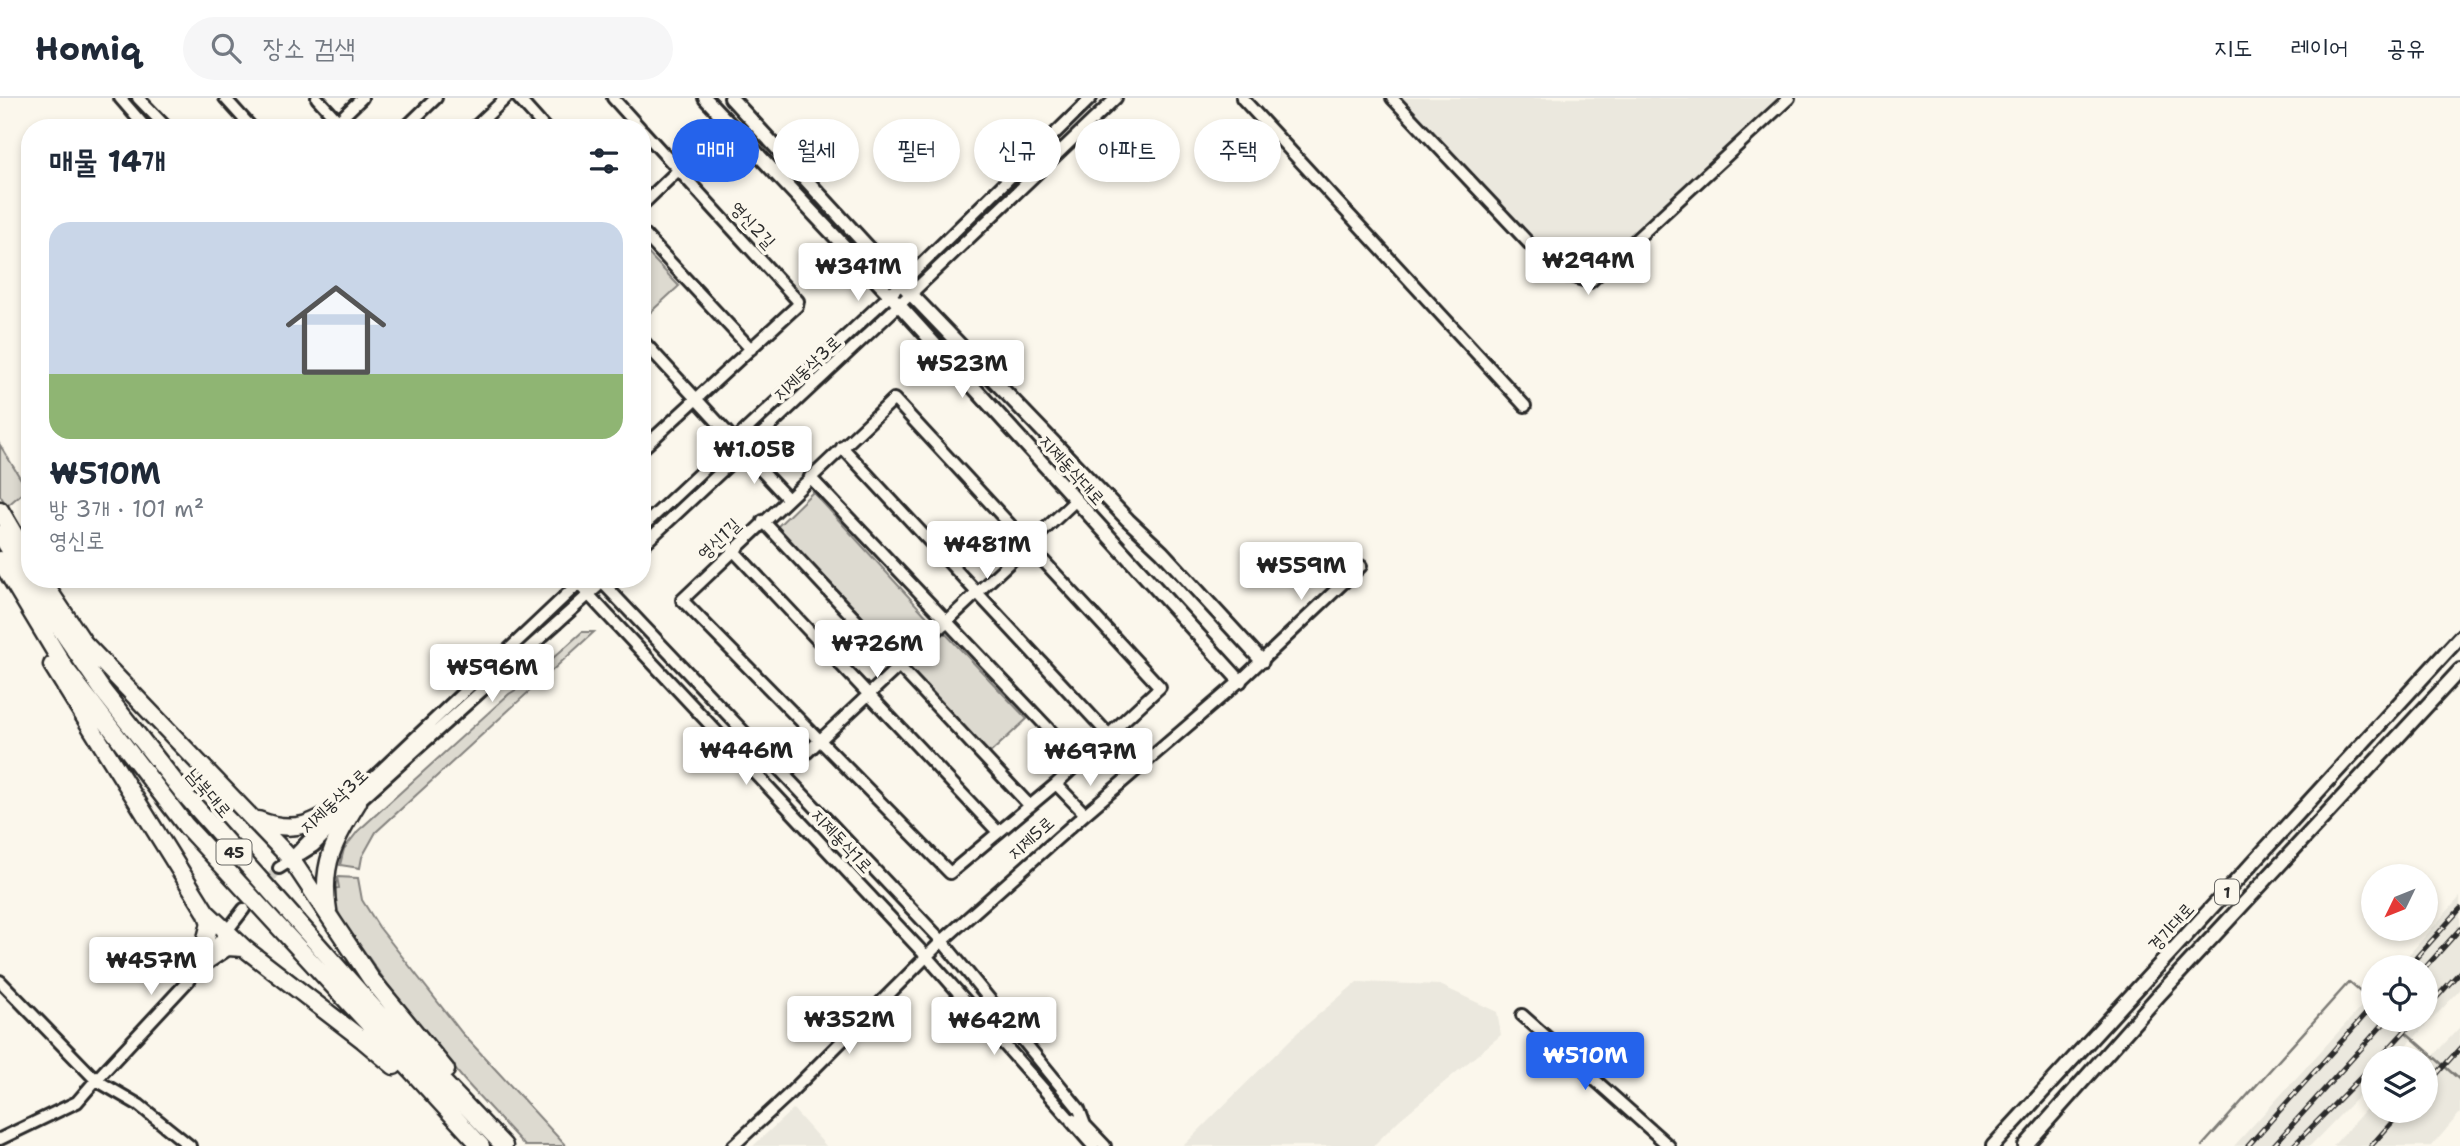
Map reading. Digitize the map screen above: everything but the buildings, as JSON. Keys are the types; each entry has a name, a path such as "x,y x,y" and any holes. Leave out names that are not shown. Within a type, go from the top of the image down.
{"highway":[{"path":"0,510 21,546"},
{"name":"남북대로","path":"0,534 21,568"},
{"name":"45","path":"0,561 65,668 186,826 481,1146"},
{"path":"0,579 88,726 206,912 210,923 199,966"},
{"name":"남북대로","path":"34,588 103,691 177,785 388,1024 502,1145"},
{"path":"47,588 84,643 253,818 285,864 329,916 372,979 485,1115 502,1145"},
{"path":"329,916 324,889 327,865 352,802"},
{"path":"253,818 273,826 290,828 317,821 352,802"},
{"path":"206,912 244,948 387,1060 471,1146"},
{"path":"199,966 227,947 244,948"}],"main road":[{"name":"지제동삭대로","path":"705,98 724,119"},
{"name":"지제동삭대로","path":"731,98 911,294 1162,552 1262,661"},
{"name":"지제동삭대로","path":"759,156 890,295 1240,681"},
{"name":"경기대로","path":"1993,1146 2460,637"},
{"name":"1","path":"2025,1146 2159,995 2460,670"}],"street":[{"path":"120,98 138,119"},
{"path":"138,98 158,119"},
{"path":"225,98 243,119"},
{"path":"317,98 331,119"},
{"path":"339,119 362,98"},
{"path":"414,119 436,98"},
{"path":"484,119 506,98"},
{"path":"518,98 537,119"},
{"name":"영신2길","path":"613,98 632,119"},
{"name":"지제동삭3로","path":"651,519 890,295 1091,98"},
{"name":"지제동삭3로","path":"651,538 1116,98"},
{"path":"1242,98 1525,406"},
{"path":"1392,98 1555,271 1590,282 1789,98"},
{"name":"영신2길","path":"651,140 672,163"},
{"path":"651,196 672,175"},
{"name":"영신2길","path":"651,440 797,306 798,299 690,182"},
{"path":"651,242 751,349"},
{"path":"651,350 735,441"},
{"name":"영신1길","path":"894,398 1160,687 1081,764 950,873 682,600 810,477 894,398"},
{"path":"842,447 1110,736"},
{"path":"744,452 787,498"},
{"path":"810,477 1081,764"},
{"path":"784,774 1076,500"},
{"path":"763,522 1030,806"},
{"path":"733,550 998,832"},
{"name":"지제5로","path":"733,1146 786,1097 942,941 1240,681 1361,566"},
{"name":"지제동삭3로","path":"352,802 571,588"},
{"name":"지제동삭1로","path":"583,588 927,957 1069,1118 1085,1125 1105,1146"},
{"name":"지제동삭3로","path":"285,864 303,844 596,588"},
{"name":"지제동삭1로","path":"610,588 942,941 1079,1109 1085,1125"},
{"path":"1056,784 1085,814"},
{"path":"0,1139 76,1102 188,981 225,930 244,909"},
{"path":"0,981 96,1080 139,1105 190,1146"},
{"path":"1522,1015 1669,1146"},
{"path":"1069,1118 1093,1146"}],"shaded area":[{"path":"1387,98 1797,98 1599,283 1582,287 1565,285 1552,277"},
{"path":"651,256 679,286 651,312"},
{"path":"0,445 21,479 21,494 7,506 0,495"},
{"path":"813,492 929,619 896,652 777,527"},
{"path":"943,631 1027,719 990,753 905,667"},
{"path":"582,632 594,632 376,832 362,857 360,868 340,865 344,849 358,831 509,694 522,686"},
{"path":"337,877 358,878 362,900 379,927 462,1033 566,1146 525,1146 465,1081 408,1013 342,920 331,889 339,888"},
{"path":"2460,897 2460,990 2438,1013 2438,955 2409,955 2420,942 2438,942 2438,922"},
{"path":"1357,982 1440,985 1497,1012 1501,1035 1399,1120 1373,1146 1183,1146 1298,1032"},
{"path":"2361,1007 2361,1032 2420,1032 2406,1046 2361,1046 2361,1093 2310,1146 2234,1146"},
{"path":"2460,1027 2460,1113 2432,1146 2333,1146 2361,1114 2361,1123 2438,1123 2438,1050"},
{"path":"793,1109 826,1146 753,1146"}],"waterway":[{"path":"2202,1146 2349,982 2361,992"},
{"path":"2406,1032 2460,1080"}],"tunnel":[{"path":"249,903 279,868"}],"railway":[{"path":"2419,955 2460,909"},
{"path":"2437,955 2460,929"},
{"path":"2438,996 2460,972"},
{"path":"2248,1146 2361,1019"},
{"path":"2273,1146 2376,1032"},
{"path":"2391,1046 2404,1032"},
{"path":"2438,1073 2460,1048"},
{"path":"2293,1146 2361,1077"},
{"path":"2371,1146 2391,1123"}]}
